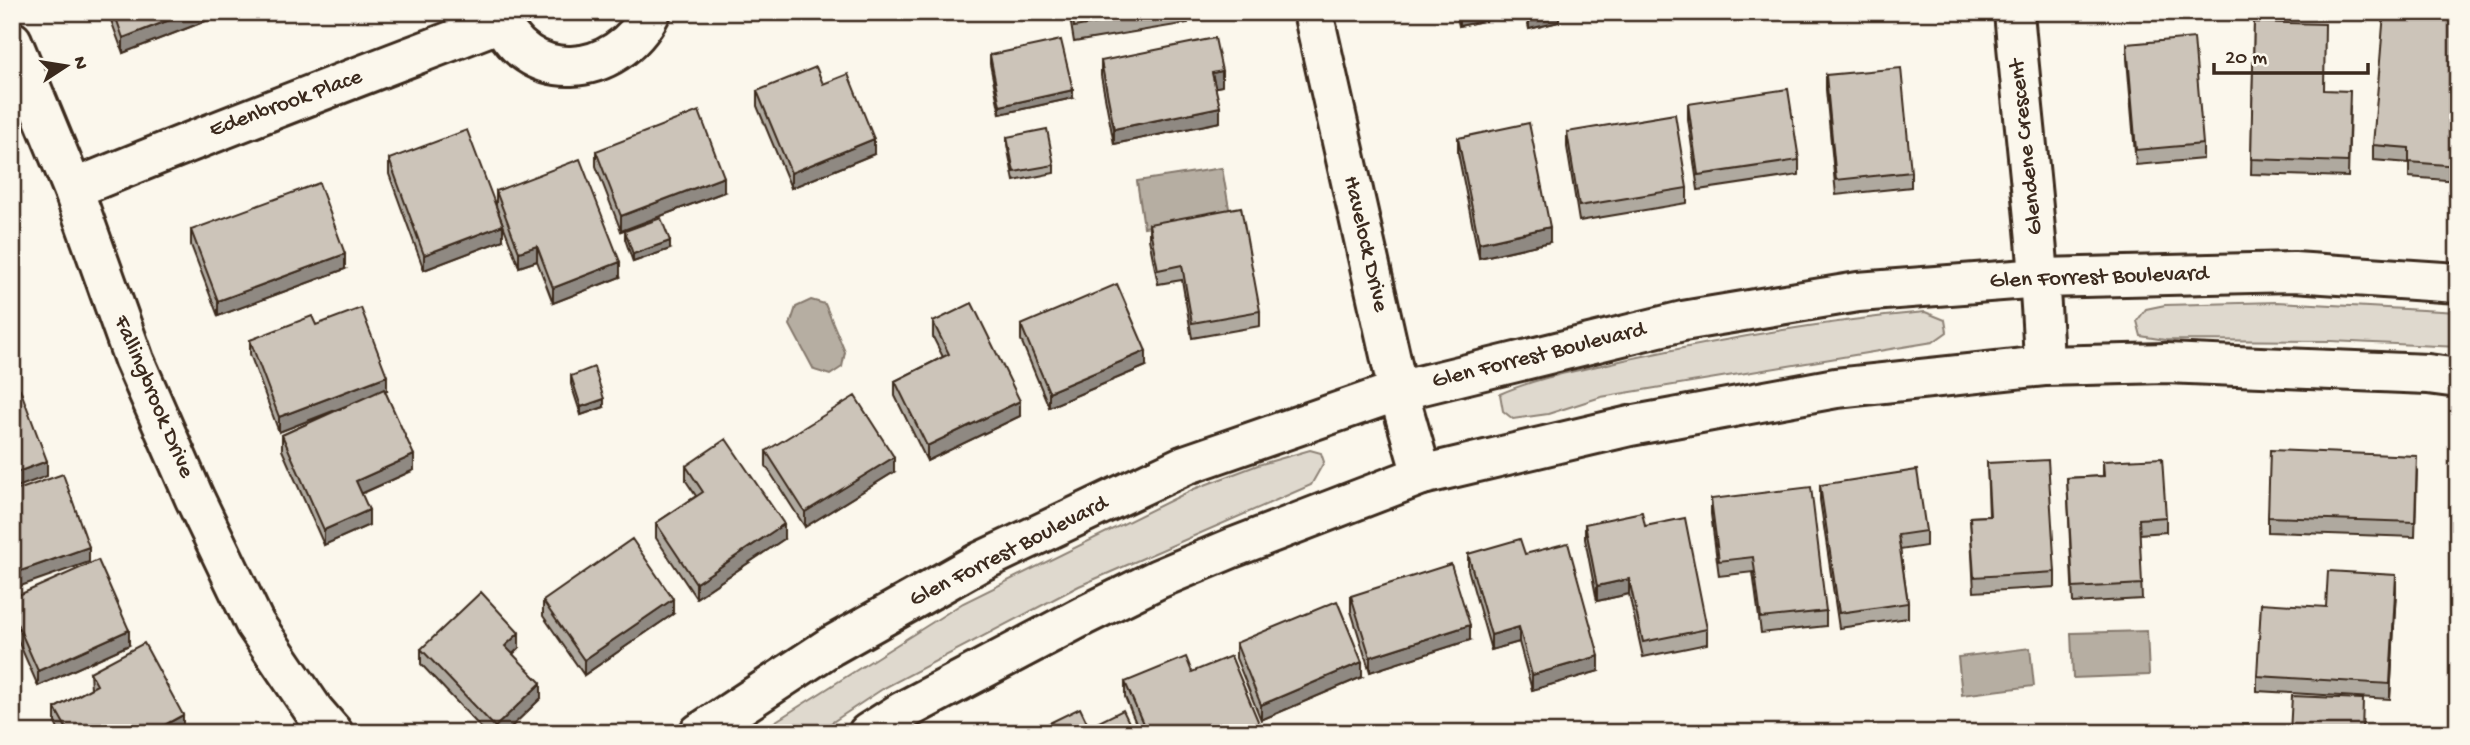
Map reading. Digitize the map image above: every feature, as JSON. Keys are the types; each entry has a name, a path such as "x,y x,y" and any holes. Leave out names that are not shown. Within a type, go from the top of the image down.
{"street":[{"name":"Edenbrook Place","path":"73,189 205,134 271,112 499,17 518,45 542,61 588,66 615,55 640,34 651,12"},
{"name":"Havelock Drive","path":"1312,12 1398,391 1422,475"},
{"name":"Glendene Crescent","path":"2014,12 2040,278 2043,366"},
{"name":"Fallingbrook Drive","path":"12,41 73,189 134,360 233,580 255,624 314,711 333,733"},
{"name":"Glen Forrest Boulevard","path":"699,733 831,646 980,562 1185,465 1398,391 1683,321 1858,292 2040,278 2294,272 2458,283"},
{"path":"868,733 901,712 1158,579 1422,475 1630,426 1836,388 2043,366 2166,363 2428,374 2458,378"}],"shaded area":[{"path":"1222,168 1230,214 1144,227 1137,181"},
{"path":"811,300 825,304 845,352 842,367 830,375 814,370 790,325 796,307"},
{"path":"2277,302 2458,312 2458,347 2331,341 2165,340 2141,336 2137,321 2146,309 2165,305"},
{"path":"1925,312 1945,320 1947,332 1933,342 1601,397 1548,414 1513,419 1503,411 1500,394 1531,382 1564,374 1739,337"},
{"path":"1310,450 1321,453 1324,462 1311,485 1079,586 884,688 816,733 757,733 963,603 1194,489 1258,465"},
{"path":"2147,631 2149,675 2073,678 2071,633"},
{"path":"2030,648 2034,686 1962,695 1958,657"}],"building":[{"path":"114,12 190,12 123,38"},
{"path":"1072,12 1162,12 1074,27"},
{"path":"1527,12 1558,12 1559,13 1529,20"},
{"path":"2384,13 2458,19 2455,89 2458,89 2458,166 2409,162 2409,148 2373,145"},
{"path":"2254,22 2325,24 2324,90 2350,91 2348,162 2251,159"},
{"path":"1215,38 1222,71 1212,73 1220,107 1114,129 1101,61"},
{"path":"2194,38 2203,144 2136,150 2127,44"},
{"path":"1061,40 1073,90 1000,106 990,55"},
{"path":"816,67 823,84 848,74 874,139 791,173 757,91"},
{"path":"1901,68 1911,172 1836,180 1826,75"},
{"path":"1788,89 1799,160 1698,175 1688,104"},
{"path":"699,111 724,177 621,216 596,151"},
{"path":"1675,114 1687,188 1579,206 1567,132"},
{"path":"1529,123 1550,227 1479,243 1458,138"},
{"path":"1047,129 1054,165 1014,172 1007,137"},
{"path":"467,130 503,225 424,255 389,159"},
{"path":"580,159 620,262 553,288 537,246 519,252 496,191"},
{"path":"319,183 345,254 218,301 191,230"},
{"path":"1241,207 1260,311 1192,323 1182,265 1158,270 1149,224"},
{"path":"661,218 670,241 633,254 625,231"},
{"path":"1117,284 1146,351 1049,392 1021,325"},
{"path":"972,303 1020,401 927,446 895,381 949,354 933,322"},
{"path":"361,308 387,376 279,417 250,340 312,316 316,325"},
{"path":"12,359 17,370 12,372"},
{"path":"594,367 604,399 581,407 571,376"},
{"path":"20,389 47,461 12,474 12,392"},
{"path":"384,389 414,455 356,481 369,510 324,530 282,435"},
{"path":"855,396 894,457 805,512 766,451"},
{"path":"726,439 784,524 696,583 656,523 703,492 686,466"},
{"path":"2270,450 2417,456 2415,522 2268,517"},
{"path":"2162,458 2166,517 2139,519 2142,584 2073,588 2067,478 2104,476 2103,461"},
{"path":"2048,460 2055,572 1974,577 1970,517 1990,516 1987,463"},
{"path":"1917,470 1926,531 1898,535 1908,603 1839,613 1820,485"},
{"path":"63,474 89,547 12,574 12,492"},
{"path":"1811,487 1826,611 1761,618 1753,557 1719,561 1711,499"},
{"path":"1642,512 1645,526 1685,518 1707,629 1643,642 1629,579 1597,586 1585,524"},
{"path":"632,539 673,599 584,660 543,601"},
{"path":"1520,539 1525,554 1568,543 1599,656 1532,675 1519,627 1491,635 1468,554"},
{"path":"98,560 129,630 38,671 12,612 12,598"},
{"path":"1451,564 1470,625 1370,657 1351,596"},
{"path":"2328,571 2396,575 2390,684 2257,676 2261,603 2326,607"},
{"path":"481,592 519,633 505,646 541,683 495,727 421,649"},
{"path":"1337,601 1362,662 1261,705 1236,643"},
{"path":"144,643 183,715 150,733 69,733 55,708 97,685 90,672"},
{"path":"1231,656 1263,733 1147,733 1125,682 1186,657 1192,672"},
{"path":"2292,696 2363,699 2362,733 2290,733"},
{"path":"1080,708 1089,727 1123,710 1134,733 1029,733"}]}
